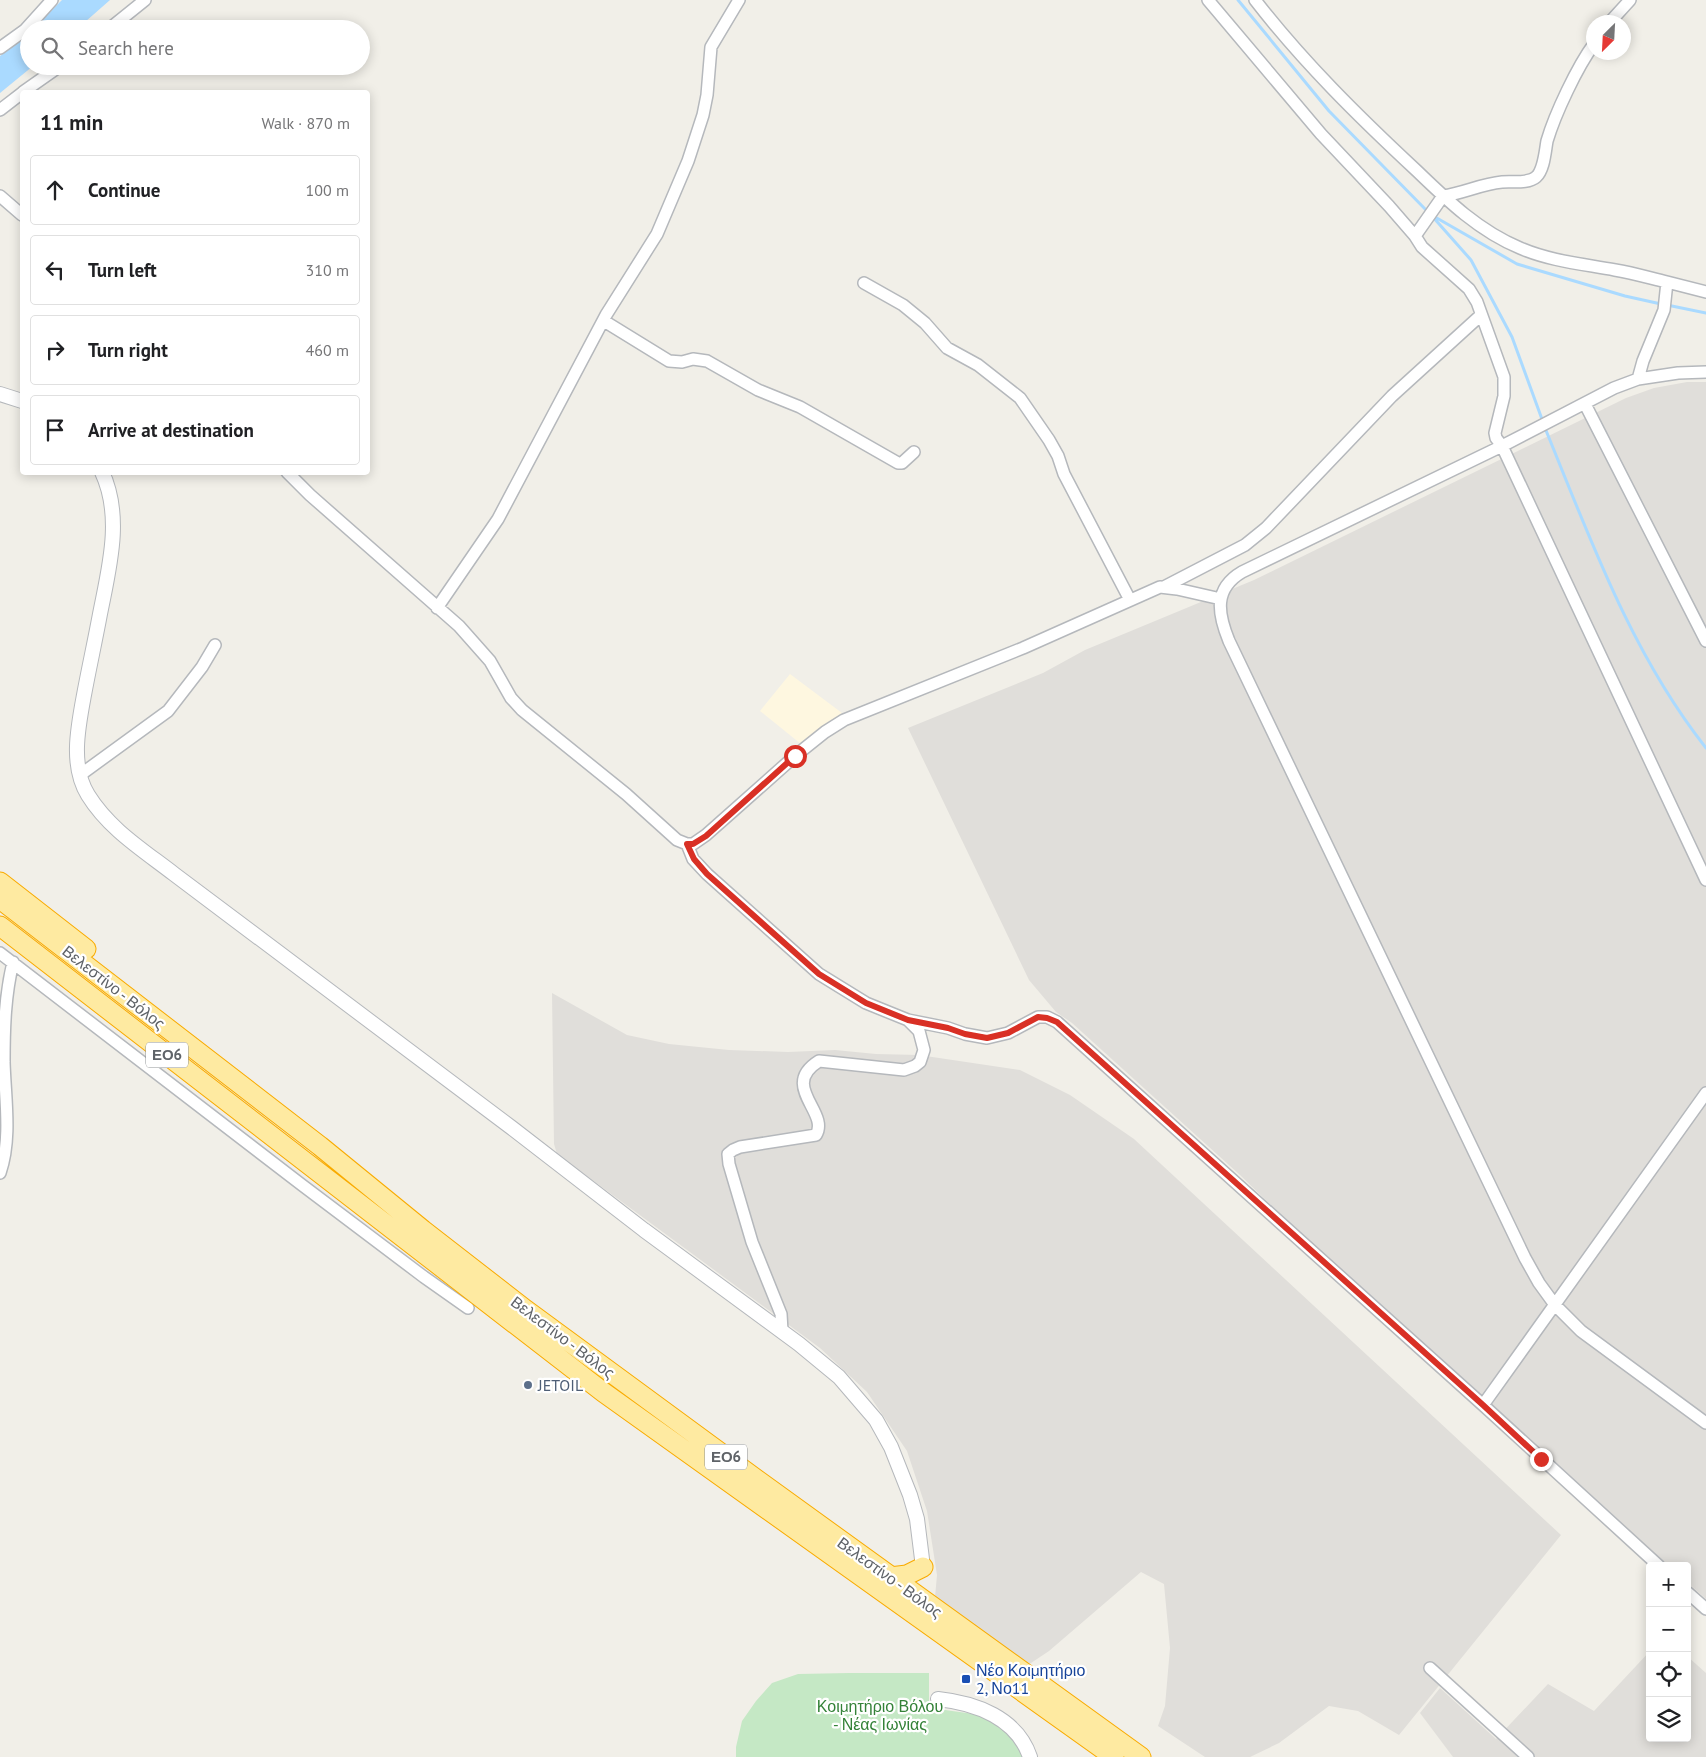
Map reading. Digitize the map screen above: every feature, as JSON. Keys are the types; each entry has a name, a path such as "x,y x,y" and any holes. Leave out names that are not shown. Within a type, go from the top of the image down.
{"highway":[{"path":"0,882 248,1079 320,1146"},
{"name":"Βελεστίνο - Βόλος","path":"0,899 320,1146 423,1230 526,1310 920,1599 1141,1757"},
{"name":"Βελεστίνο - Βόλος","path":"0,926 406,1252 1114,1757"},
{"path":"0,931 28,948"},
{"path":"890,1577 907,1576 923,1567"},
{"path":"920,1599 923,1567"}],"street":[{"path":"34,20 52,0"},
{"path":"120,20 145,0"},
{"path":"437,608 498,519 522,471 540,442 563,393 619,293 658,234 688,161 705,108 711,47 739,0"},
{"path":"1208,0 1321,134 1389,206 1427,252 1465,284 1473,295 1504,382 1504,396 1495,433 1496,438 1502,446 1706,880"},
{"path":"1255,0 1294,46 1348,104 1389,146 1464,215 1519,248 1555,260 1623,271 1706,292"},
{"path":"1616,15 1630,0"},
{"path":"0,48 20,34"},
{"path":"1415,236 1443,196 1483,185 1528,181 1536,177 1540,171 1548,138 1560,107 1586,59"},
{"path":"27,90 48,75"},
{"path":"0,110 20,95"},
{"path":"0,196 20,213"},
{"path":"1638,379 1643,361 1664,310 1667,282"},
{"path":"864,283 904,305 925,323 947,348 978,365 1020,398 1058,456 1064,474 1130,600"},
{"path":"290,475 459,626 483,652 511,698 522,710 626,794 670,835 687,844 693,844 706,836 795,756 825,732 844,720 1100,615 1130,600 1164,587 1245,545 1266,528 1375,413 1481,315"},
{"path":"604,321 669,361 682,362 693,359 707,361 758,390 800,407 898,463 902,463 914,452"},
{"path":"1706,372 1678,373 1638,379 1614,388 1502,446 1242,572 1229,583 1221,599 1221,618 1229,641 1525,1258 1539,1283 1555,1305 1588,1336 1706,1422"},
{"path":"0,394 20,400"},
{"path":"1585,404 1706,642"},
{"path":"103,475 111,503 113,536 77,732 80,775 87,793 102,815 122,834 644,1230 782,1331 839,1377 876,1420 891,1447 917,1519 923,1567"},
{"path":"1164,587 1221,599"},
{"path":"80,775 168,711 202,667 215,645"},
{"path":"687,844 694,859 707,874 819,974 866,1003 908,1020 987,1038 1008,1033 1038,1017 1057,1022 1655,1562"},
{"path":"0,954 406,1252 468,1308"},
{"path":"0,1173 6,1147 4,1016 6,988 13,962"},
{"path":"782,1331 781,1314 752,1242 728,1164 728,1154 740,1147 816,1136 820,1125 810,1106 803,1082 805,1074 810,1067 819,1061 904,1070 915,1066 920,1062 924,1050 919,1031 908,1020"},
{"path":"1483,1405 1706,1094"},
{"path":"1691,1595 1706,1608"},
{"path":"1430,1668 1528,1757"},
{"path":"938,1698 969,1704 996,1717 1017,1732 1030,1757"}],"shaded area":[{"path":"1687,382 1706,382 1706,1599 1691,1586 1691,1562 1665,1562 1288,1222 1240,1175 1072,1023 1056,1012 1029,980 908,728 1043,673 1085,650 1254,580 1626,398 1654,388"},
{"path":"790,674 842,713 801,744 760,711"},
{"path":"552,993 627,1035 669,1044 729,1050 788,1052 835,1050 876,1054 919,1055 1020,1070 1070,1095 1134,1139 1561,1535 1399,1735 1358,1711 1329,1706 1279,1743 1250,1757 1205,1757 1158,1726 1165,1706 1170,1648 1164,1584 1141,1572 1049,1651 1028,1665 935,1597 937,1575 927,1511 907,1451 867,1392 820,1348 557,1154 554,1144"},
{"path":"1646,1655 1646,1742 1691,1742 1691,1660 1706,1673 1706,1757 1453,1757 1420,1713 1440,1688 1496,1739 1548,1684 1594,1711"}],"green space":[{"name":"Κοιμητήριο Βόλου - Νέας Ιωνίας","path":"929,1673 929,1712 945,1710 989,1718 1018,1740 1024,1757 736,1757 736,1747 742,1721 772,1683 798,1674"}],"water":[{"path":"62,0 110,0 87,20 42,20"},
{"path":"19,42 20,75 22,75 0,93 0,56"}],"waterway":[{"path":"1238,0 1329,111 1428,212"},
{"path":"1432,216 1471,260 1512,337 1543,422"},
{"path":"1435,217 1517,264 1625,296 1661,304"},
{"path":"1667,305 1706,313"},
{"path":"1545,428 1596,553 1634,634 1679,711 1706,748"}],"place":[{"name":"JETOIL","path":"528,1385"},
{"name":"Νέο Κοιμητήριο 2, Νο11","path":"966,1679"}],"route":[{"path":"795,756 706,836 693,844 687,844 694,859 707,874 819,974 866,1003 908,1020 987,1038 1008,1033 1038,1017 1057,1022 1541,1459"}]}
